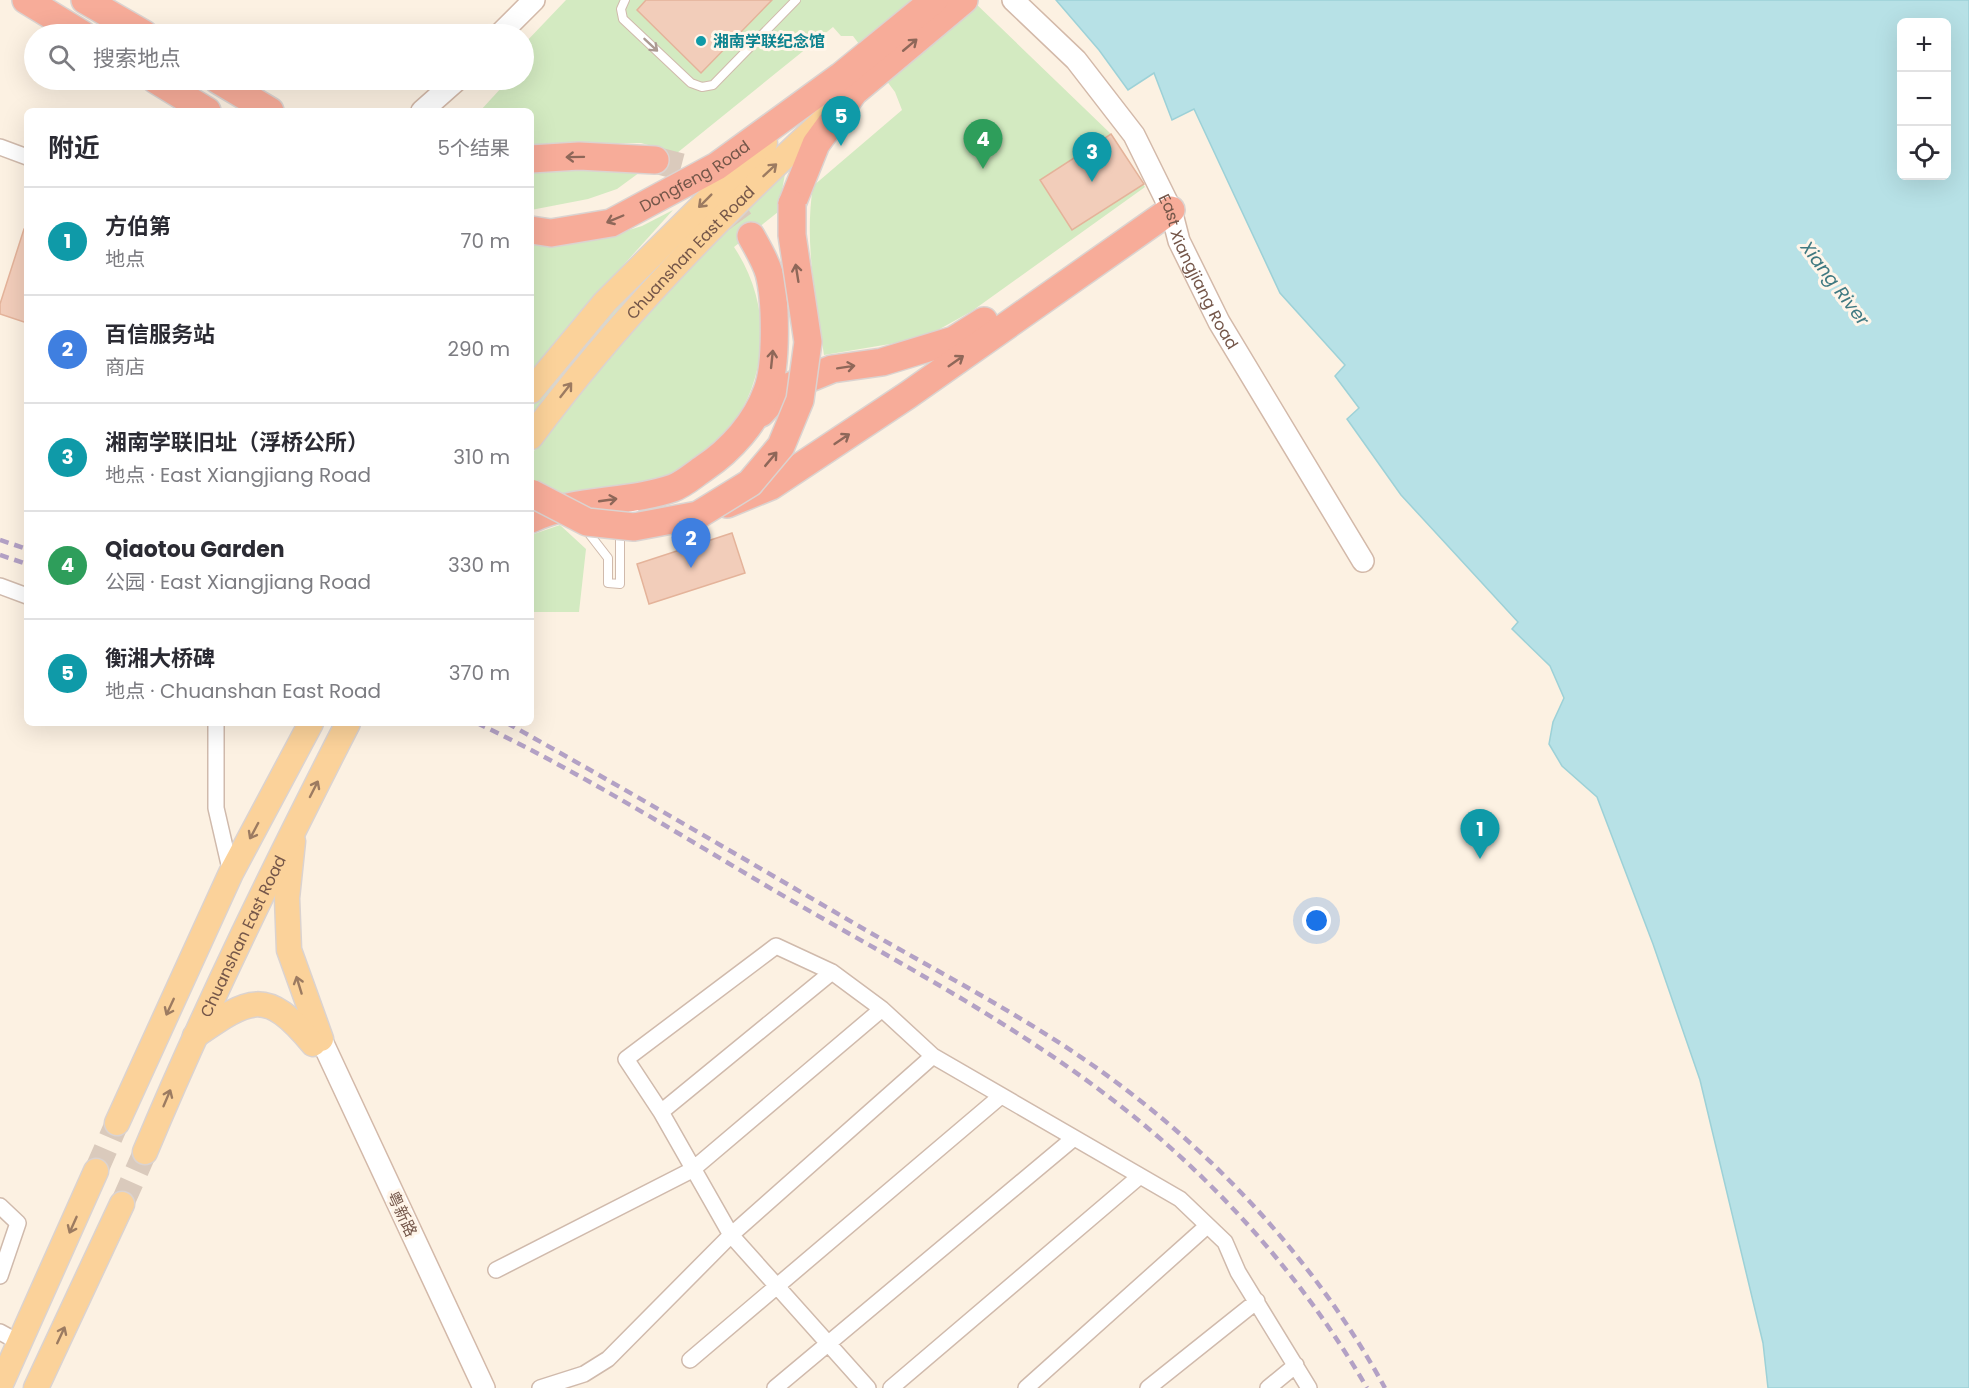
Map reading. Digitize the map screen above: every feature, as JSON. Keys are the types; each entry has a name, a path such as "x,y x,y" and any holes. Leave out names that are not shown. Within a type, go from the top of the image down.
{"highway":[{"path":"26,0 66,24"},
{"path":"85,0 127,24"},
{"path":"698,515 750,483 781,446 800,400 808,342 792,235 792,204 816,144 853,79 934,0"},
{"path":"853,79 964,0"},
{"name":"Dongfeng Road","path":"534,230 551,232 611,223 717,166 853,79"},
{"path":"172,90 202,108"},
{"path":"235,90 265,108"},
{"path":"534,159 579,156 655,160"},
{"path":"536,508 587,522 634,527 698,515 771,486 908,395 1171,210"},
{"path":"746,430 768,390 774,321 769,272 751,236"},
{"path":"536,508 641,497 676,487 716,460 783,389 832,369 882,362 954,340 1053,279 1130,238"}],"main road":[{"name":"Chuanshan East Road","path":"534,387 605,302 760,147 853,79"},
{"name":"Chuanshan East Road","path":"534,433 568,388 742,196 853,79"},
{"name":"Chuanshan East Road","path":"117,1123 231,873 309,726"},
{"name":"Chuanshan East Road","path":"144,1152 193,1038 346,726"},
{"path":"295,827 287,898 289,950 317,1042"},
{"path":"193,1038 233,1009 253,1003 275,1007 317,1042"},
{"path":"3,1378 10,1337 96,1171"},
{"path":"40,1386 122,1204"}],"street":[{"path":"510,24 534,0"},
{"name":"East Xiangjiang Road","path":"1012,0 1076,60 1134,135 1171,210 1179,242 1219,322 1363,561"},
{"path":"425,108 446,90"},
{"path":"0,147 24,156"},
{"path":"0,586 24,595"},
{"path":"216,726 216,808 231,873"},
{"path":"868,1388 731,1235 661,1112 626,1059 776,946 832,972 882,1009 933,1056 1180,1199 1225,1242 1238,1272 1309,1388"},
{"path":"661,1112 832,972"},
{"path":"496,1270 693,1169 882,1009"},
{"name":"粤新路","path":"317,1042 472,1388"},
{"name":"粤新路","path":"317,1042 484,1388"},
{"path":"540,1388 584,1374 608,1359 731,1235 933,1056"},
{"path":"690,1360 1001,1096"},
{"path":"775,1388 1074,1138"},
{"path":"891,1388 1140,1176"},
{"path":"0,1206 18,1223 0,1276"},
{"path":"1026,1388 1207,1226"},
{"path":"1148,1388 1257,1301"},
{"path":"1268,1388 1296,1365"}],"lane":[{"path":"625,0 621,9 623,19 691,83 702,87 713,85 796,0"},
{"path":"536,508 573,519 594,536 608,558 608,583 620,584 620,539 641,497"}],"green space":[{"path":"566,0 972,0 1111,134 1145,187 972,311 938,330 896,343 824,355 810,250 813,186 902,110 895,92 853,36 841,36 833,27 677,153 641,143 534,145 534,108 483,108 499,90 534,90 534,34"},
{"path":"534,167 647,167 617,189 588,199 534,209"},
{"path":"780,173 785,174 778,212 734,247 751,279 759,312 761,345 755,377 743,407 724,435 700,459 666,480 534,503 534,451 639,321"},
{"path":"673,210 592,300 534,371 534,241 606,237 642,226"},
{"path":"693,229 534,420 534,399 591,329"},
{"path":"560,525 586,549 579,612 534,612 534,534"}],"water":[{"name":"Xiang River","path":"1056,0 1969,0 1969,1388 1768,1388 1763,1343 1700,1080 1653,944 1597,797 1562,766 1549,744 1553,722 1564,698 1550,666 1512,629 1518,622 1401,495 1347,419 1359,408 1335,376 1345,365 1280,293 1194,109 1172,120 1154,73 1128,90 1099,50"}],"building":[{"name":"湘南学联纪念馆","path":"646,0 772,0 701,73 637,10"},
{"path":"1111,134 1144,184 1072,230 1040,180"},
{"path":"24,229 24,322 0,314 0,304"},
{"path":"732,533 745,573 649,604 637,564"}],"tunnel":[{"path":"655,160 689,169 723,198 751,236"},
{"path":"96,1171 117,1123"},
{"path":"122,1204 145,1152"}],"railway":[{"path":"0,540 24,548"},
{"path":"0,555 24,563"},
{"path":"483,726 595,785 949,991 1029,1040 1105,1094 1181,1157 1251,1228 1313,1305 1367,1388"},
{"path":"512,726 1010,1012 1069,1049 1141,1101 1222,1173 1260,1212 1328,1297 1385,1388"}],"place":[{"name":"湘南学联纪念馆","path":"701,41"},
{"name":"衡湘大桥碑","path":"841,146"},
{"name":"Qiaotou Garden","path":"983,169"},
{"name":"湘南学联旧址（浮桥公所）","path":"1092,182"},
{"name":"百信服务站","path":"691,568"},
{"name":"方伯第","path":"1480,859"}]}
